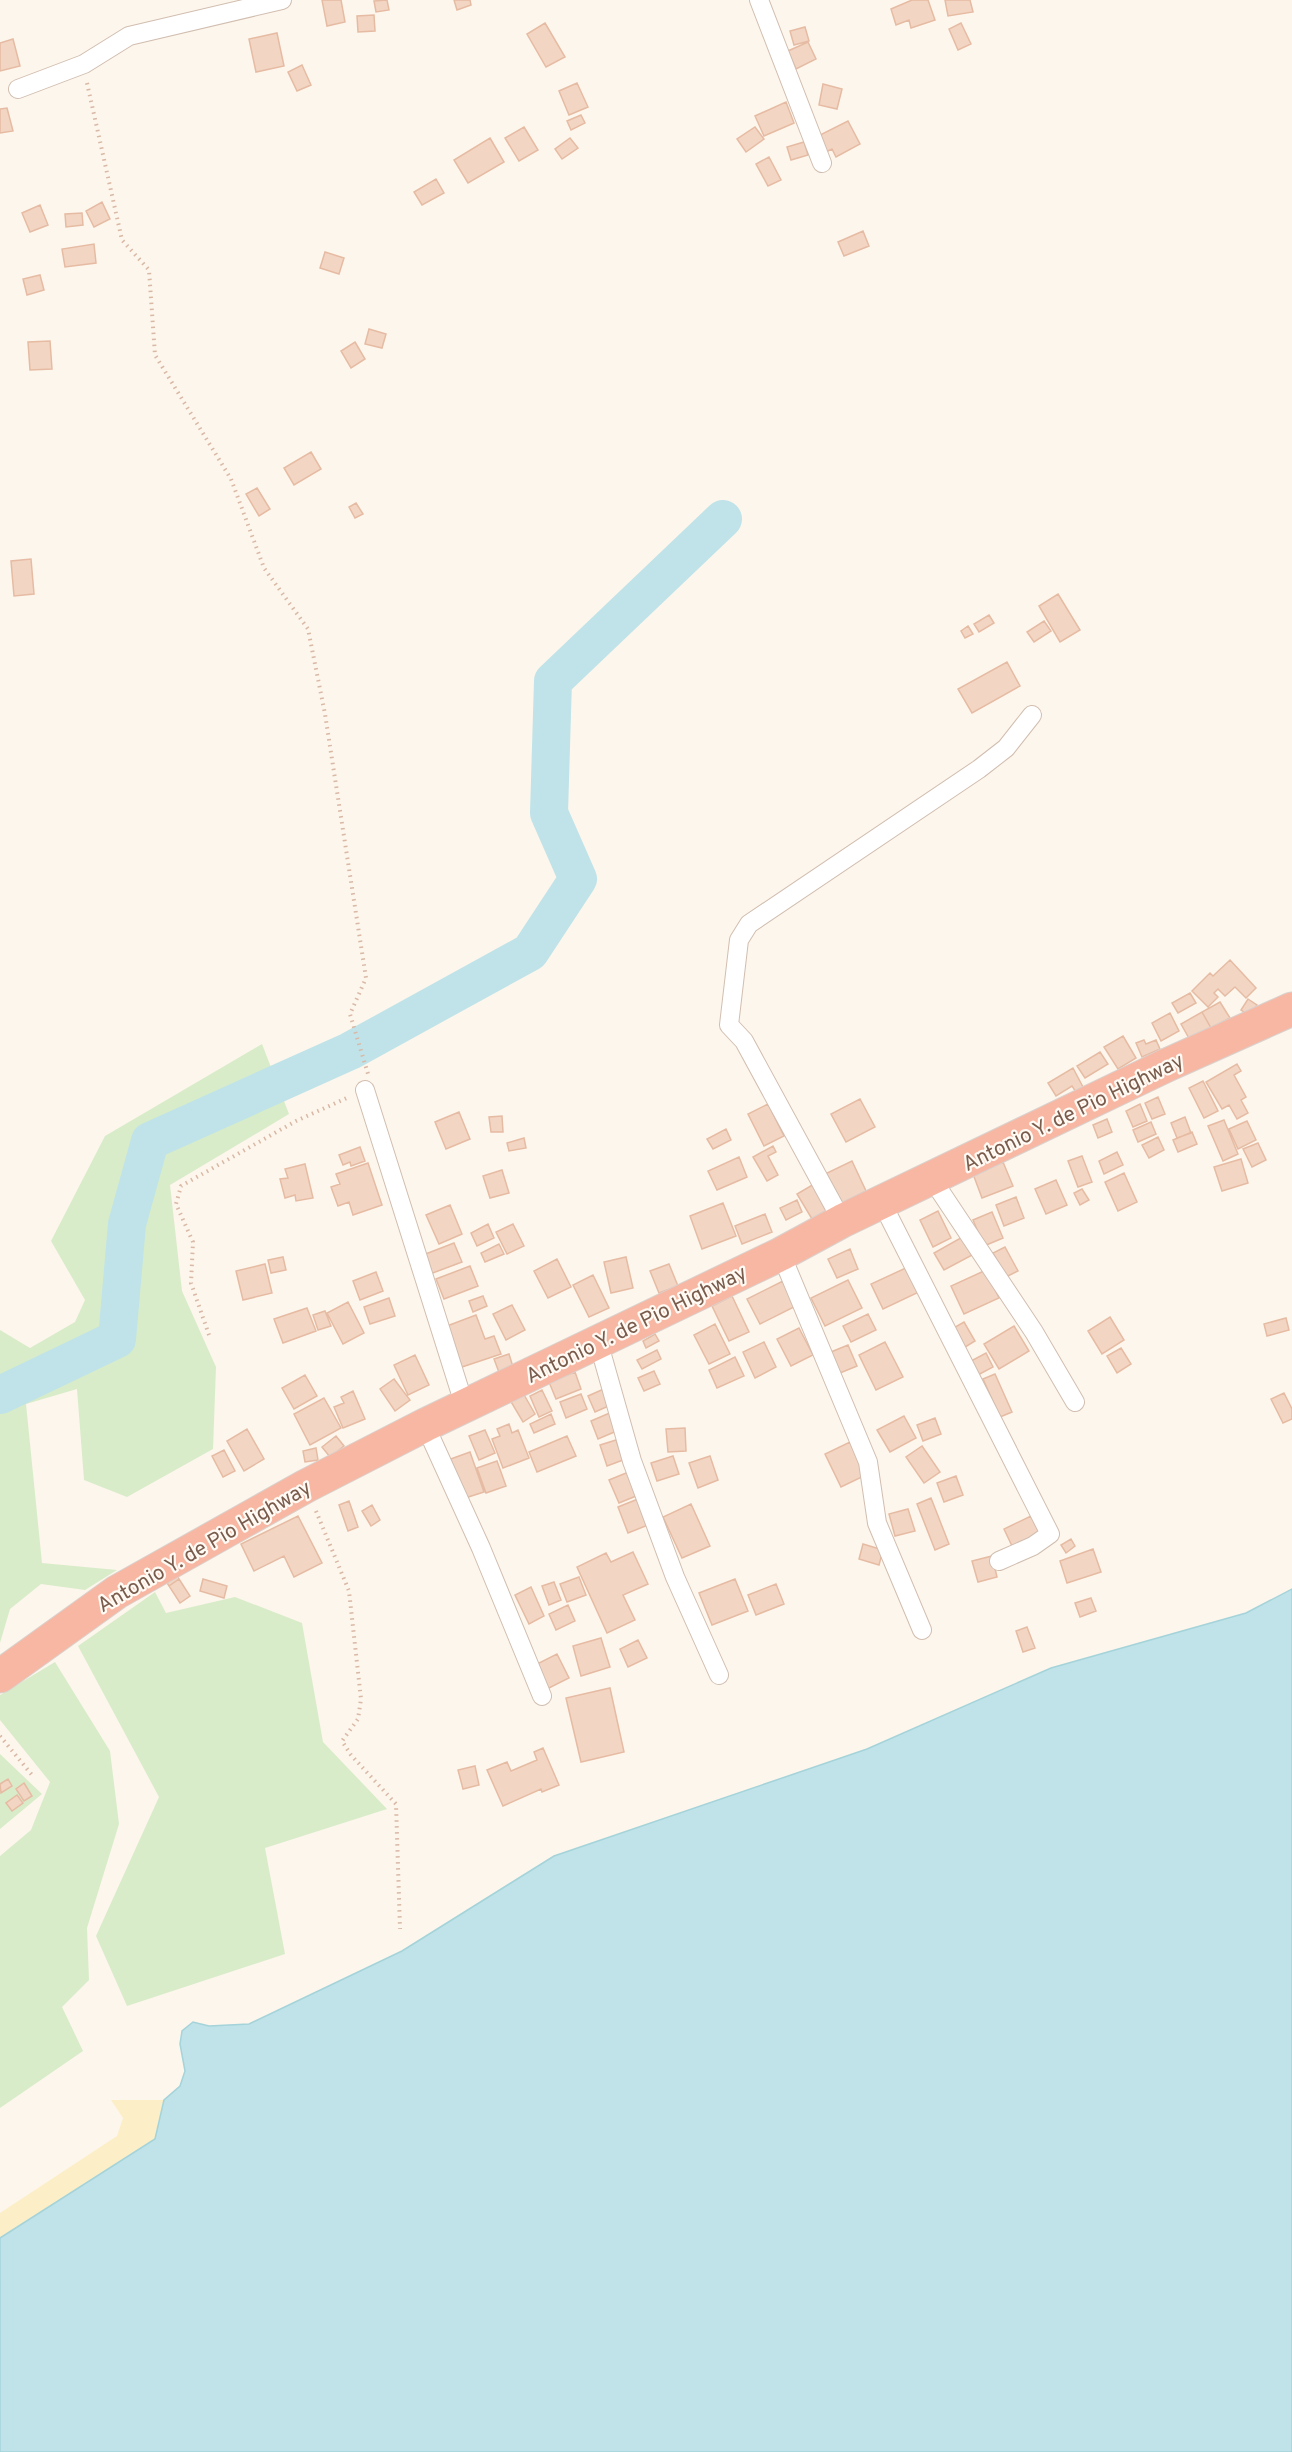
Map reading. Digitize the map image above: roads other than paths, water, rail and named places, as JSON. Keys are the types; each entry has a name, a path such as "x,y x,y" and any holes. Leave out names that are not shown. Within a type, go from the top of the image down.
{"highway":[{"name":"Antonio Y. de Pio Highway","path":"0,1676 117,1592 156,1568 306,1486 425,1425 781,1254 842,1221 1167,1065 1292,1009"}],"street":[{"path":"18,89 84,64 129,36 282,0"},
{"path":"759,0 822,163"},
{"path":"842,1221 744,1041 729,1025 739,940 749,924 997,755 1006,748 1032,715"},
{"path":"366,1082 465,1407"},
{"path":"932,1179 1034,1332 1075,1402"},
{"path":"882,1203 1050,1534 1033,1546 999,1561"},
{"path":"781,1254 868,1462 877,1523 922,1630"},
{"path":"597,1341 632,1461 675,1577 719,1675"},
{"path":"425,1425 481,1548 542,1696"}],"water":[{"path":"1292,1589 1292,2452 0,2452 0,2238 155,2139 164,2100 180,2086 185,2071 180,2044 182,2031 193,2022 209,2026 249,2024 402,1951 554,1856 867,1749 1051,1668 1246,1613"}],"waterway":[{"path":"0,1395 117,1339 127,1224 150,1141 350,1051 530,952 578,879 549,813 553,681 723,519"}]}
